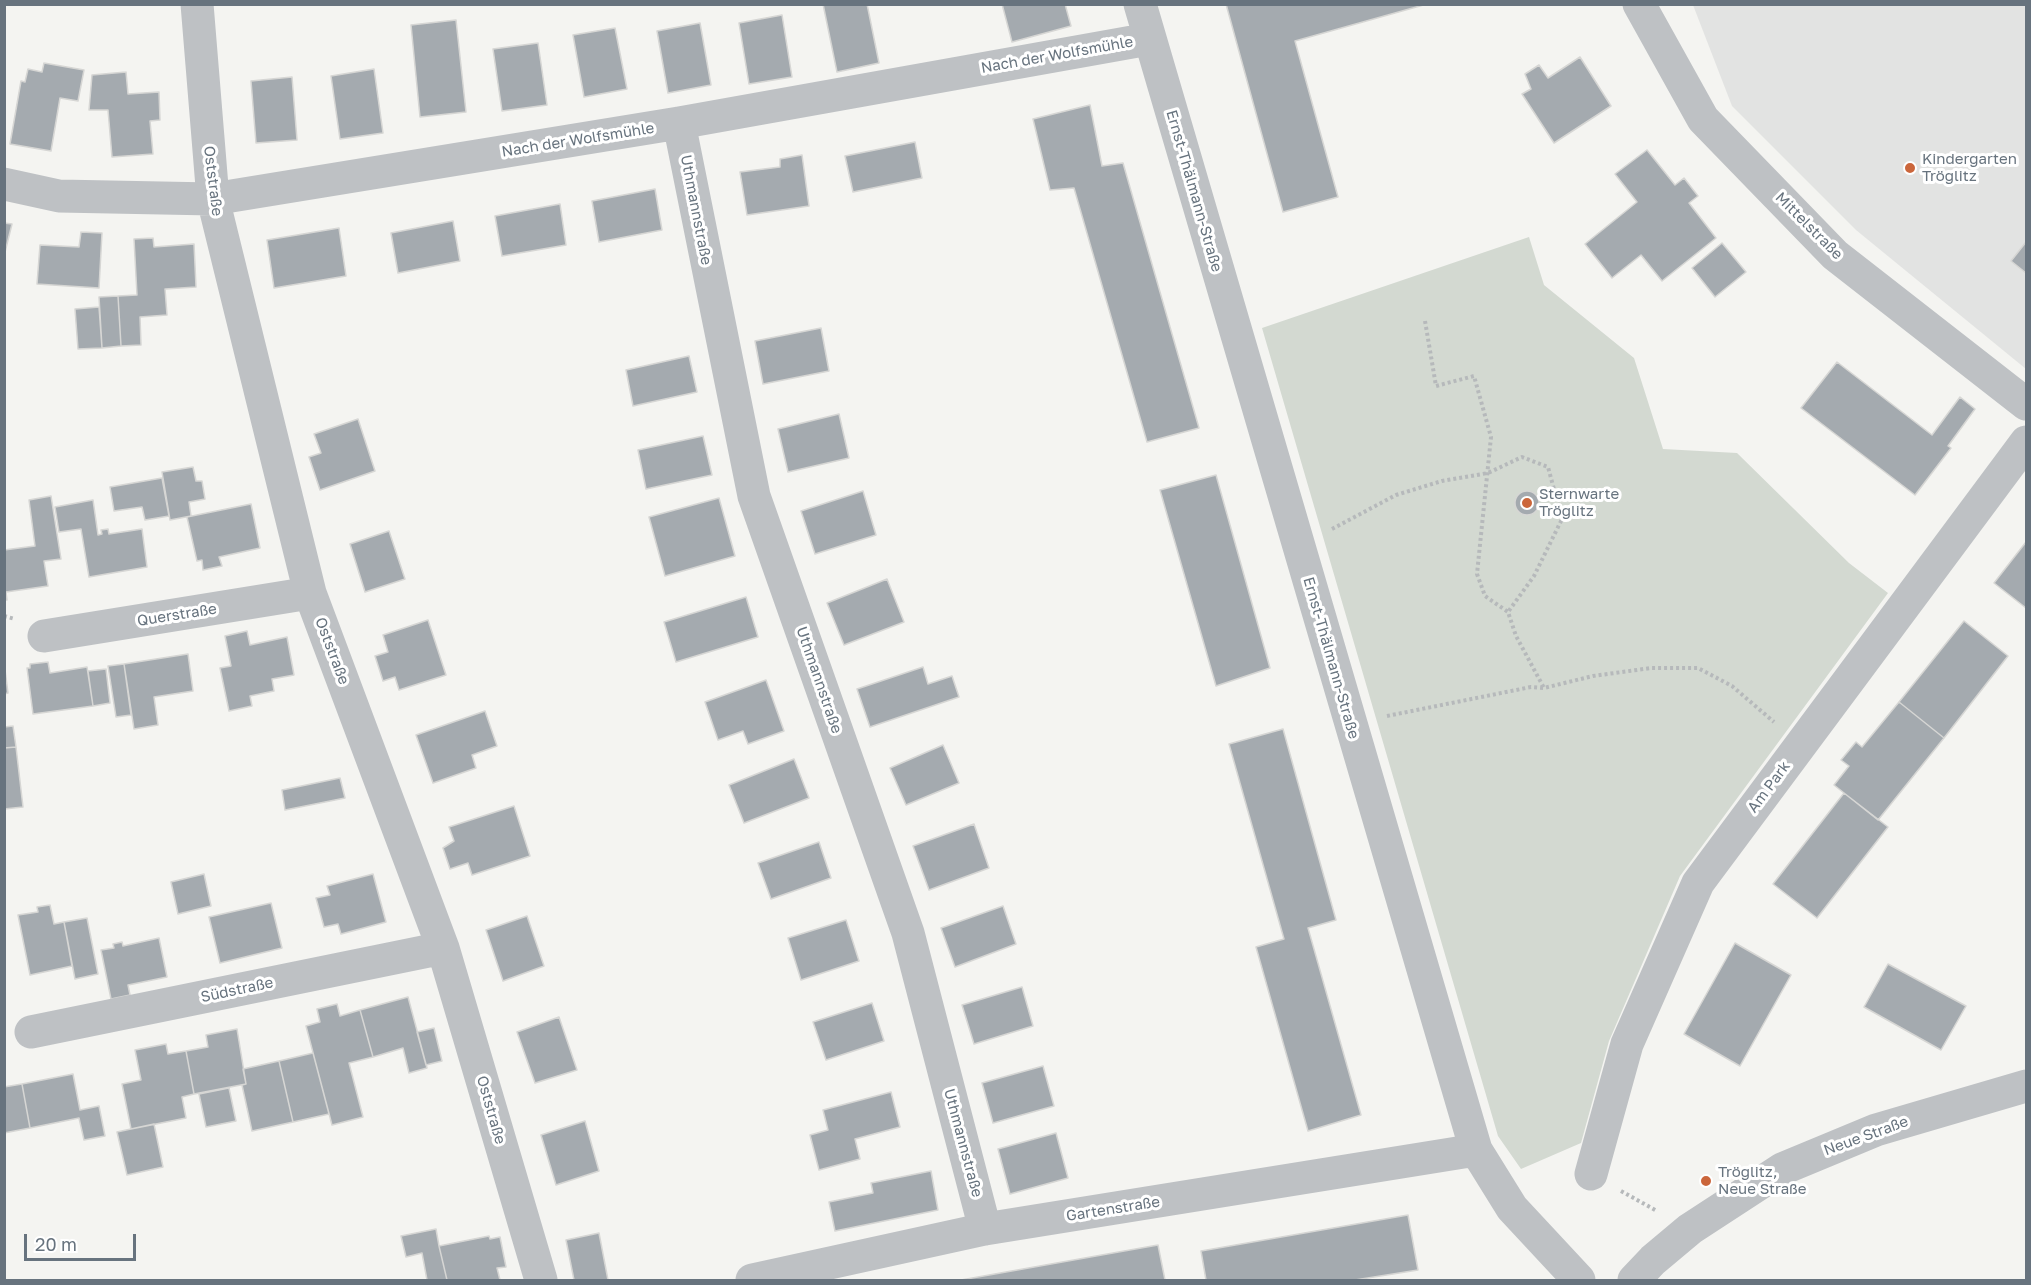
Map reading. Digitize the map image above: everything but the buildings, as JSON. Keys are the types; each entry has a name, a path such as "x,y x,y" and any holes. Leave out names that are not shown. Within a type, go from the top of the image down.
{"street":[{"name":"Oststraße","path":"197,4 213,199 310,593 444,948 541,1281"},
{"name":"Ernst-Thälmann-Straße","path":"1140,4 1476,1150 1512,1208 1579,1281"},
{"name":"Mittelstraße","path":"1639,4 1703,118 1835,255 2026,404"},
{"name":"Nach der Wolfsmühle","path":"4,184 60,196 213,199 679,123 1149,39"},
{"name":"Uthmannstraße","path":"679,123 754,496 908,933 985,1229"},
{"name":"Am Park","path":"1591,1174 1627,1044 1698,883 2026,442"},
{"name":"Querstraße","path":"44,636 310,593"},
{"name":"Südstraße","path":"31,1032 444,948"},
{"name":"Neue Straße","path":"1634,1281 1653,1260 1690,1229 1782,1169 1876,1130 2026,1086"},
{"name":"Gartenstraße","path":"752,1281 985,1229 1476,1150"}],"path":[{"path":"1425,321 1436,386 1474,376 1491,438 1477,574 1485,596 1508,612 1516,636 1544,688"},
{"path":"1298,546 1396,495 1442,482 1488,473 1522,457 1548,466 1562,519 1534,576 1508,612"},
{"path":"1351,725 1439,704 1531,687 1544,688 1593,676 1640,669 1698,668 1732,686 1768,715 1796,751"},
{"path":"1591,1174 1690,1229"}],"shaded area":[{"name":"Kindergarten Tröglitz","path":"1693,5 2026,5 2026,369 1856,230 1732,106"},
{"path":"1529,237 1544,285 1634,358 1663,449 1737,453 1849,563 1888,593 1680,876 1609,1041 1581,1143 1521,1169 1498,1136 1262,328"}],"place":[{"name":"Kindergarten Tröglitz","path":"1910,168"},
{"name":"Sternwarte Tröglitz","path":"1527,503"},
{"name":"Tröglitz, Neue Straße","path":"1706,1181"}]}
